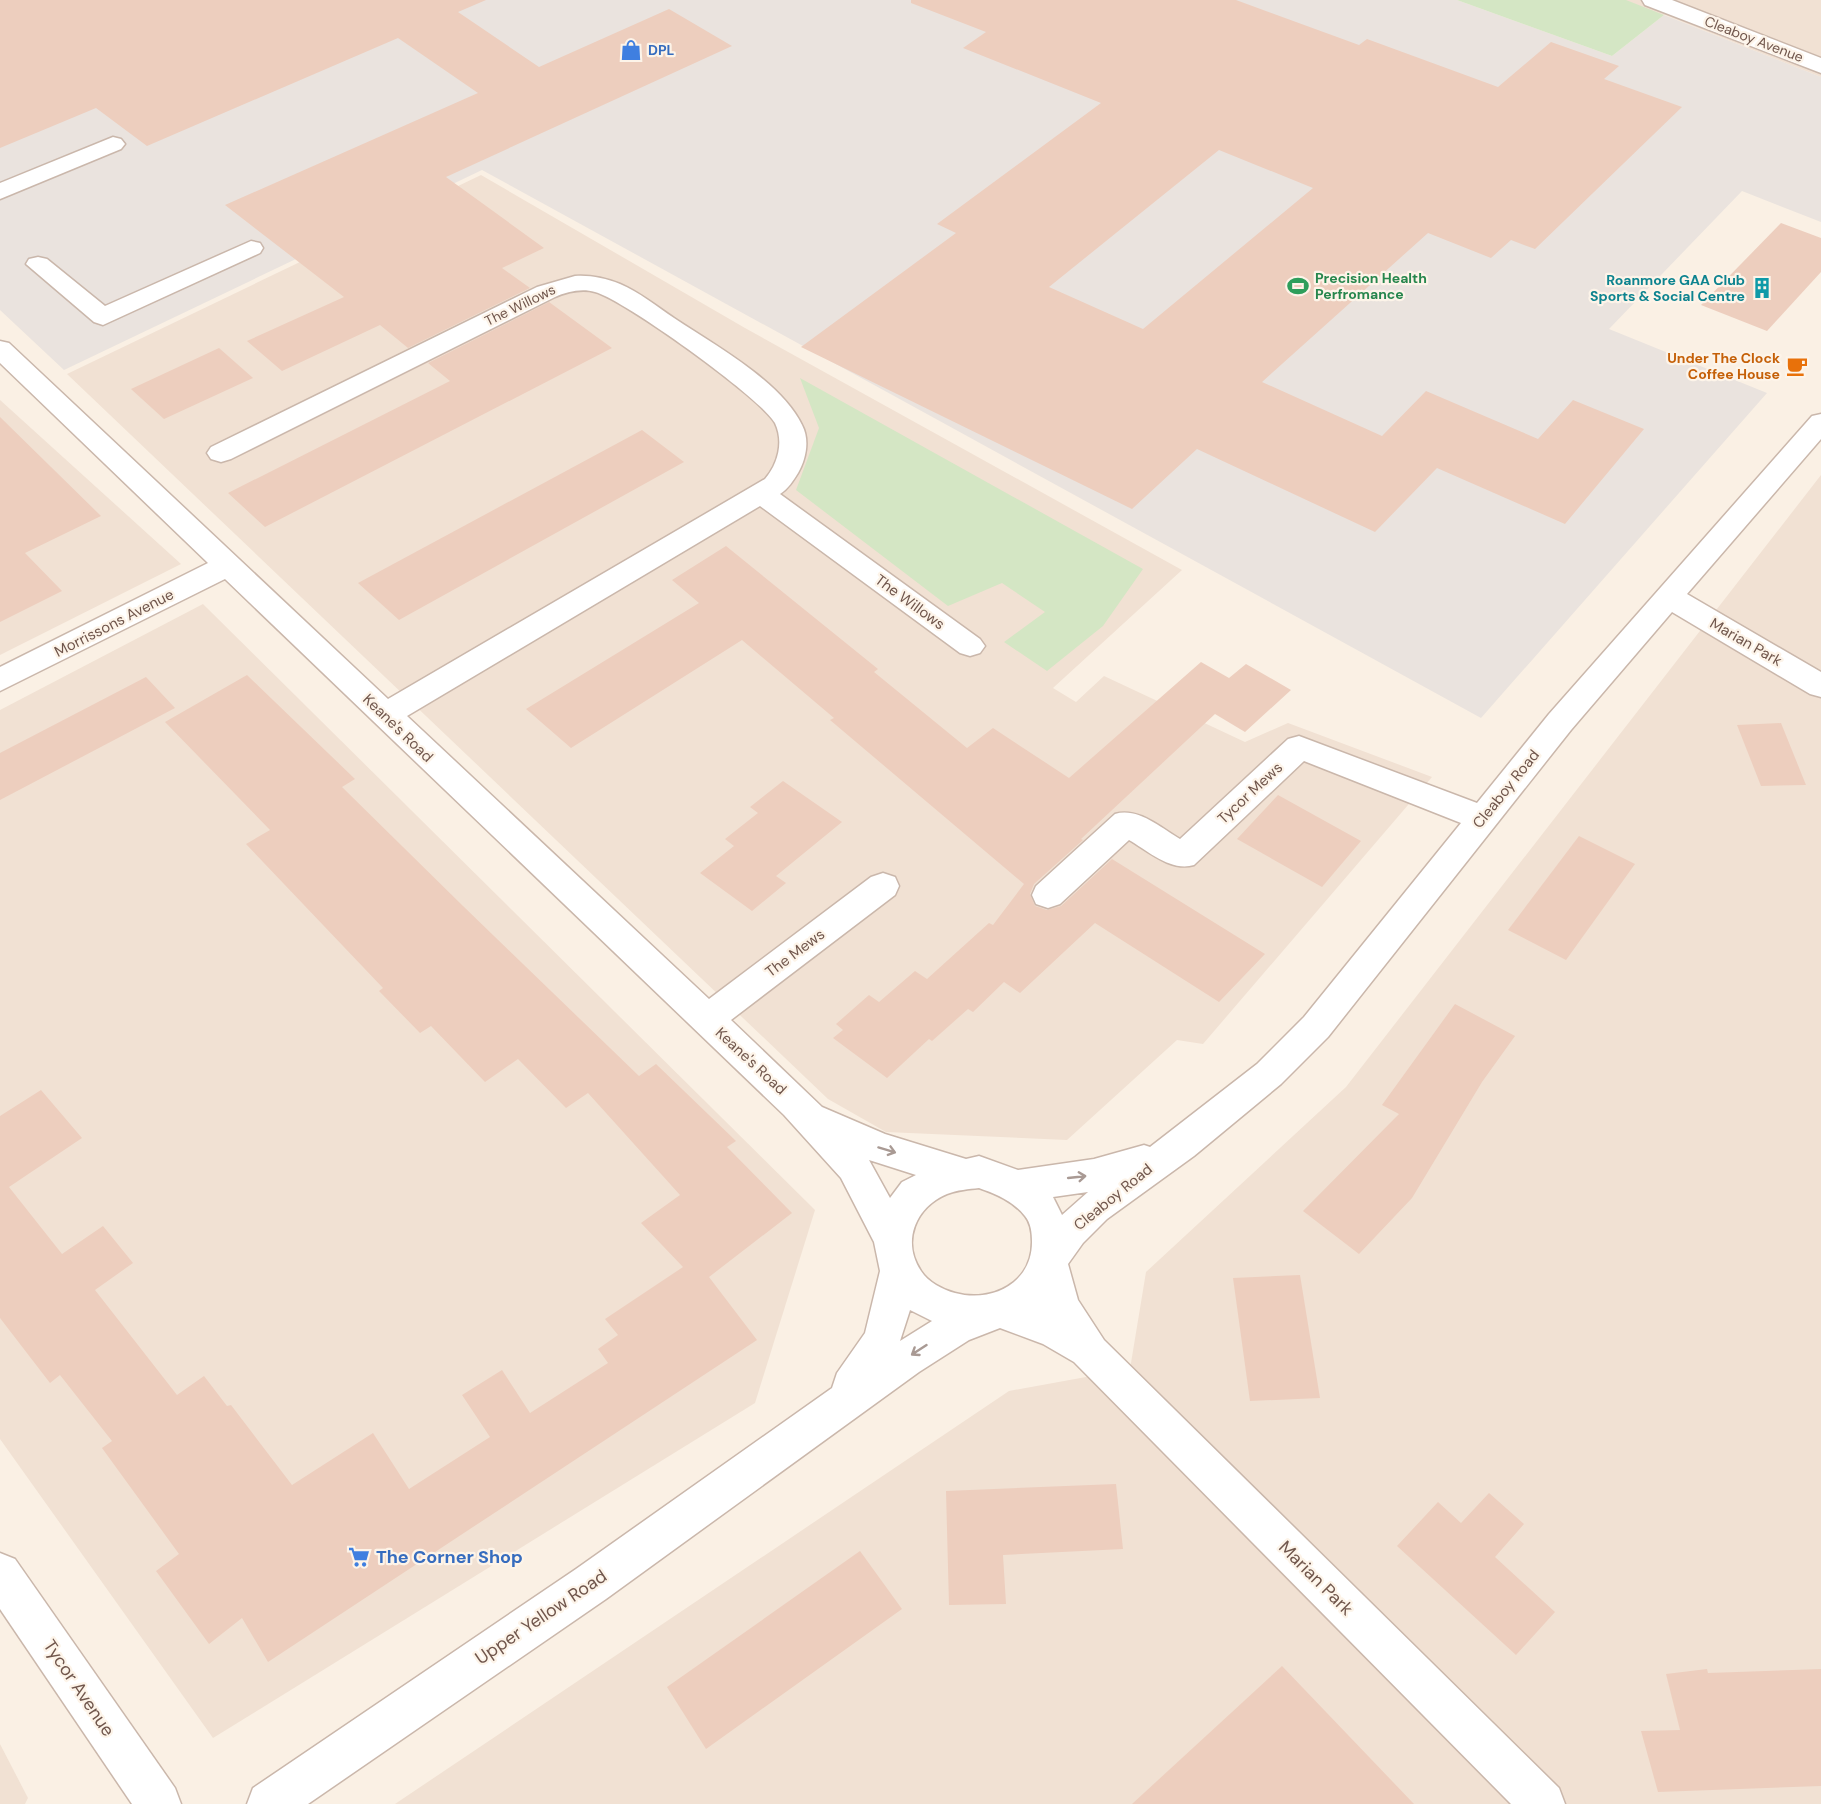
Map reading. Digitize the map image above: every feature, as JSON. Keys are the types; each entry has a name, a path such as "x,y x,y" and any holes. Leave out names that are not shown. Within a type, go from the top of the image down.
{"street":[{"name":"Cleaboy Avenue","path":"1653,0 1821,66"},
{"path":"5,184 114,144"},
{"path":"38,264 103,317 251,248"},
{"name":"The Willows","path":"221,453 546,292 571,283 587,282 605,285 622,295 760,390 778,406 790,426 792,438 789,464 775,484 762,494 384,715"},
{"name":"Keane's Road","path":"0,350 797,1104 854,1167 869,1192 895,1256"},
{"name":"Cleaboy Road","path":"1050,1260 1070,1231 1094,1208 1181,1145 1269,1074 1316,1027 1560,722 1671,598 1821,422"},
{"name":"The Willows","path":"762,494 970,646"},
{"name":"Morrissons Avenue","path":"0,680 228,565"},
{"name":"Marian Park","path":"1671,598 1821,686"},
{"name":"Tycor Mews","path":"1048,895 1126,824 1183,856 1299,747 1482,818"},
{"name":"The Mews","path":"707,1019 883,886"},
{"name":"Keane's Road","path":"797,1104 825,1123 876,1147 962,1173"},
{"name":"Cleaboy Road","path":"1019,1186 1120,1169 1148,1160 1181,1145"},
{"path":"979,1172 1000,1176 1019,1186 1035,1200 1046,1216 1052,1236 1050,1260 1035,1287 1025,1297 994,1311 967,1313 946,1309 926,1300 910,1287 895,1256 894,1224 901,1208 912,1194 944,1176 962,1173 979,1172"},
{"name":"Upper Yellow Road","path":"809,1427 860,1377 874,1358 891,1316 895,1256"},
{"name":"Marian Park","path":"1050,1260 1052,1284 1066,1316 1090,1353"},
{"name":"Marian Park","path":"994,1311 1056,1330 1090,1353 1543,1804"},
{"name":"Upper Yellow Road","path":"269,1804 600,1577 928,1344 994,1311"},
{"name":"Tycor Avenue","path":"0,1573 159,1804"}],"shaded area":[{"path":"0,0 1457,0 1612,56 1664,15 1821,77 1821,222 1742,191 1609,329 1767,393 1481,718 482,170 64,370 0,310"},
{"path":"1457,0 1821,0 1821,77 1665,15"},
{"path":"481,175 745,328 1182,570 1053,688 1076,702 1104,676 1245,742 1288,723 1432,777 1203,1044 1177,1040 1067,1140 886,1132 828,1099 67,374"},
{"path":"0,400 181,564 0,655"},
{"path":"1821,475 1821,1804 395,1804 1009,1391 1130,1369 1146,1272 1346,1087"},
{"path":"203,604 815,1210 755,1403 213,1738 0,1439 0,710"},
{"path":"0,1744 28,1798 25,1804 0,1804"}],"green space":[{"path":"1457,0 1626,0 1664,15 1612,56"},
{"path":"800,378 1143,569 1103,626 1047,671 1004,642 1045,612 1002,583 948,606 796,490 819,428"}],"building":[{"path":"0,0 486,0 458,12 539,67 669,9 732,46 446,177 544,248 502,268 530,288 408,348 380,325 282,371 247,341 344,297 225,205 478,93 398,38 147,146 96,108 0,148"},
{"path":"911,0 1236,0 1359,45 1367,39 1498,87 1551,42 1619,66 1604,79 1682,107 1535,249 1511,240 1491,258 1428,233 1262,382 1382,436 1426,391 1538,439 1573,400 1644,429 1565,524 1437,468 1375,532 1197,449 1132,509 801,347 956,233 937,224 1101,103 963,48 986,32 911,3","holes":["1219,150 1313,188 1143,329 1049,287"]},
{"name":"Roanmore GAA Club Sports & Social Centre","path":"1781,223 1821,238 1821,272 1767,331 1701,305"},
{"path":"549,302 612,348 265,527 228,493 450,381 428,363"},
{"path":"219,348 253,378 164,419 131,389"},
{"path":"0,417 101,516 25,553 62,591 0,622"},
{"path":"642,430 684,462 399,620 358,583"},
{"path":"726,546 878,669 874,672 967,748 993,728 1069,778 1201,662 1229,678 1246,664 1291,690 1245,732 1215,714 1034,884 1030,894 1035,906 1047,910 1061,906 1112,859 1265,954 1219,1002 1095,923 1020,993 1004,982 973,1012 968,1009 932,1041 929,1039 887,1078 833,1038 843,1030 836,1024 869,995 879,1002 915,971 927,979 989,923 993,925 1024,884 830,720 834,718 742,640 571,748 526,709 699,603 672,580"},
{"path":"247,675 355,779 342,787 639,1076 656,1064 736,1141 727,1147 792,1213 709,1277 757,1340 268,1662 242,1618 209,1644 156,1571 179,1554 102,1448 112,1441 60,1375 50,1383 0,1318 0,1116 41,1090 82,1138 9,1187 62,1254 103,1226 133,1263 95,1290 177,1395 204,1376 227,1406 231,1405 292,1485 373,1433 409,1489 490,1437 462,1395 502,1370 530,1413 608,1363 598,1349 618,1335 605,1319 683,1267 641,1223 680,1195 588,1093 566,1108 518,1059 485,1082 431,1026 420,1033 379,991 383,988 246,844 270,830 165,722"},
{"path":"146,677 175,708 0,800 0,753"},
{"path":"1781,723 1806,785 1761,786 1737,725"},
{"path":"783,781 842,822 776,876 786,883 752,911 700,873 734,846 725,839 758,813 750,807"},
{"path":"1278,795 1361,841 1322,887 1237,839"},
{"path":"1579,836 1635,864 1566,960 1508,930"},
{"path":"1455,1004 1515,1036 1482,1082 1412,1198 1359,1254 1303,1211 1399,1114 1382,1105"},
{"path":"1300,1275 1320,1398 1250,1401 1233,1278"},
{"path":"1116,1484 1123,1549 1003,1555 1006,1604 949,1605 946,1491"},
{"path":"1489,1493 1524,1524 1495,1557 1555,1612 1516,1655 1397,1546 1438,1502 1461,1523"},
{"path":"860,1551 902,1609 706,1749 667,1687"},
{"path":"1282,1666 1414,1804 1132,1804"},
{"path":"1707,1669 1708,1673 1821,1669 1821,1786 1658,1792 1641,1731 1680,1730 1666,1674"}],"place":[{"name":"DPL","path":"631,50"},
{"name":"Precision Health Perfromance","path":"1298,286"},
{"name":"Roanmore GAA Club Sports & Social Centre","path":"1762,288"},
{"name":"Under The Clock Coffee House","path":"1797,366"},
{"name":"The Corner Shop","path":"359,1557"}]}
